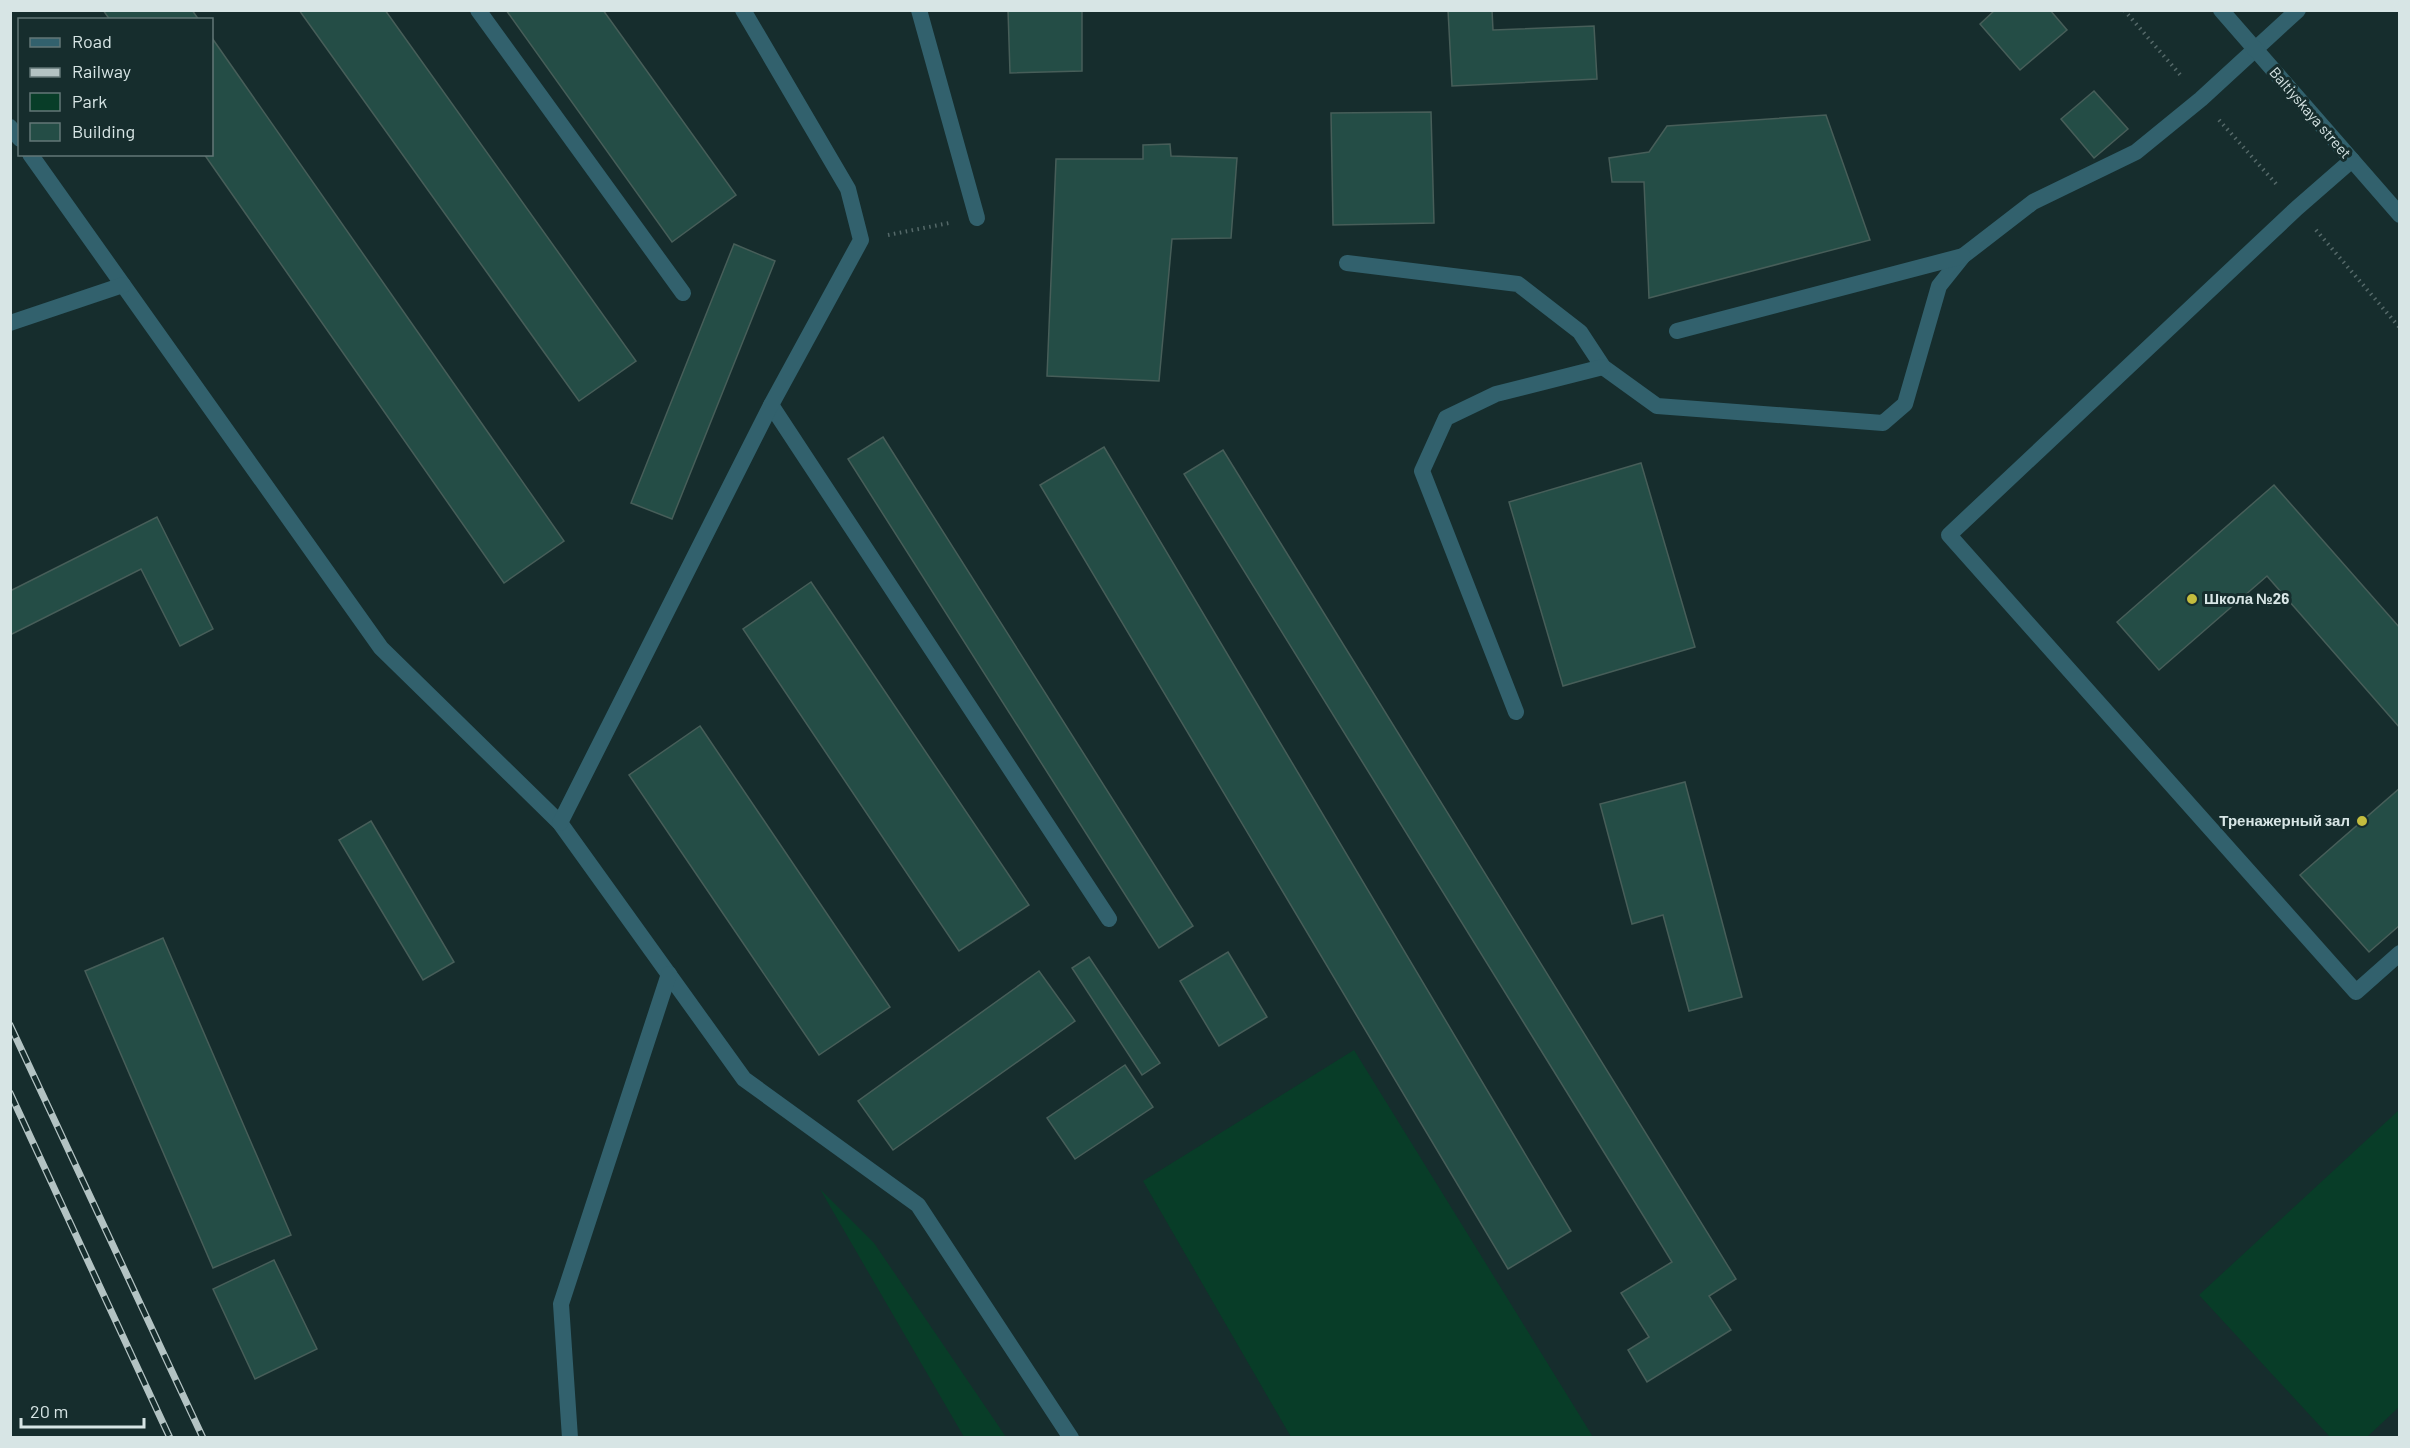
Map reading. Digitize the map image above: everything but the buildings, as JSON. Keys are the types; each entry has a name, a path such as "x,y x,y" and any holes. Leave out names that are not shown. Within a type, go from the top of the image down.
{"street":[{"path":"478,10 683,293"},
{"path":"560,823 771,405 861,240 848,189 743,10"},
{"path":"919,10 977,218"},
{"name":"Baltiyskaya street","path":"2221,10 2400,215"},
{"path":"1347,263 1518,284 1580,332 1603,367 1657,406 1883,423 1905,404 1939,286 1963,256 2033,202 2136,152 2201,99 2298,10"},
{"path":"31,156 381,648 560,823 744,1079 918,1205 1071,1437"},
{"path":"2352,160 2297,208 1949,535 2356,992 2400,953"},
{"path":"1677,331 1963,256"},
{"path":"10,323 123,285"},
{"path":"1516,712 1422,471 1446,418 1496,394 1603,367"},
{"path":"771,405 1109,919"},
{"path":"570,1437 561,1305 669,974"}],"path":[{"path":"2124,10 2400,328"},
{"path":"861,240 977,218"}],"green space":[{"path":"1354,1050 1593,1437 1291,1437 1143,1181"},
{"path":"2399,1110 2399,1407 2367,1437 2330,1437 2199,1295"},
{"path":"820,1189 874,1243 1006,1437 964,1437"}],"railway":[{"path":"10,1025 203,1438"},
{"path":"10,1093 170,1438"}],"place":[{"name":"Школа №26","path":"2192,599"},
{"name":"Тренажерный зал","path":"2362,821"}]}
